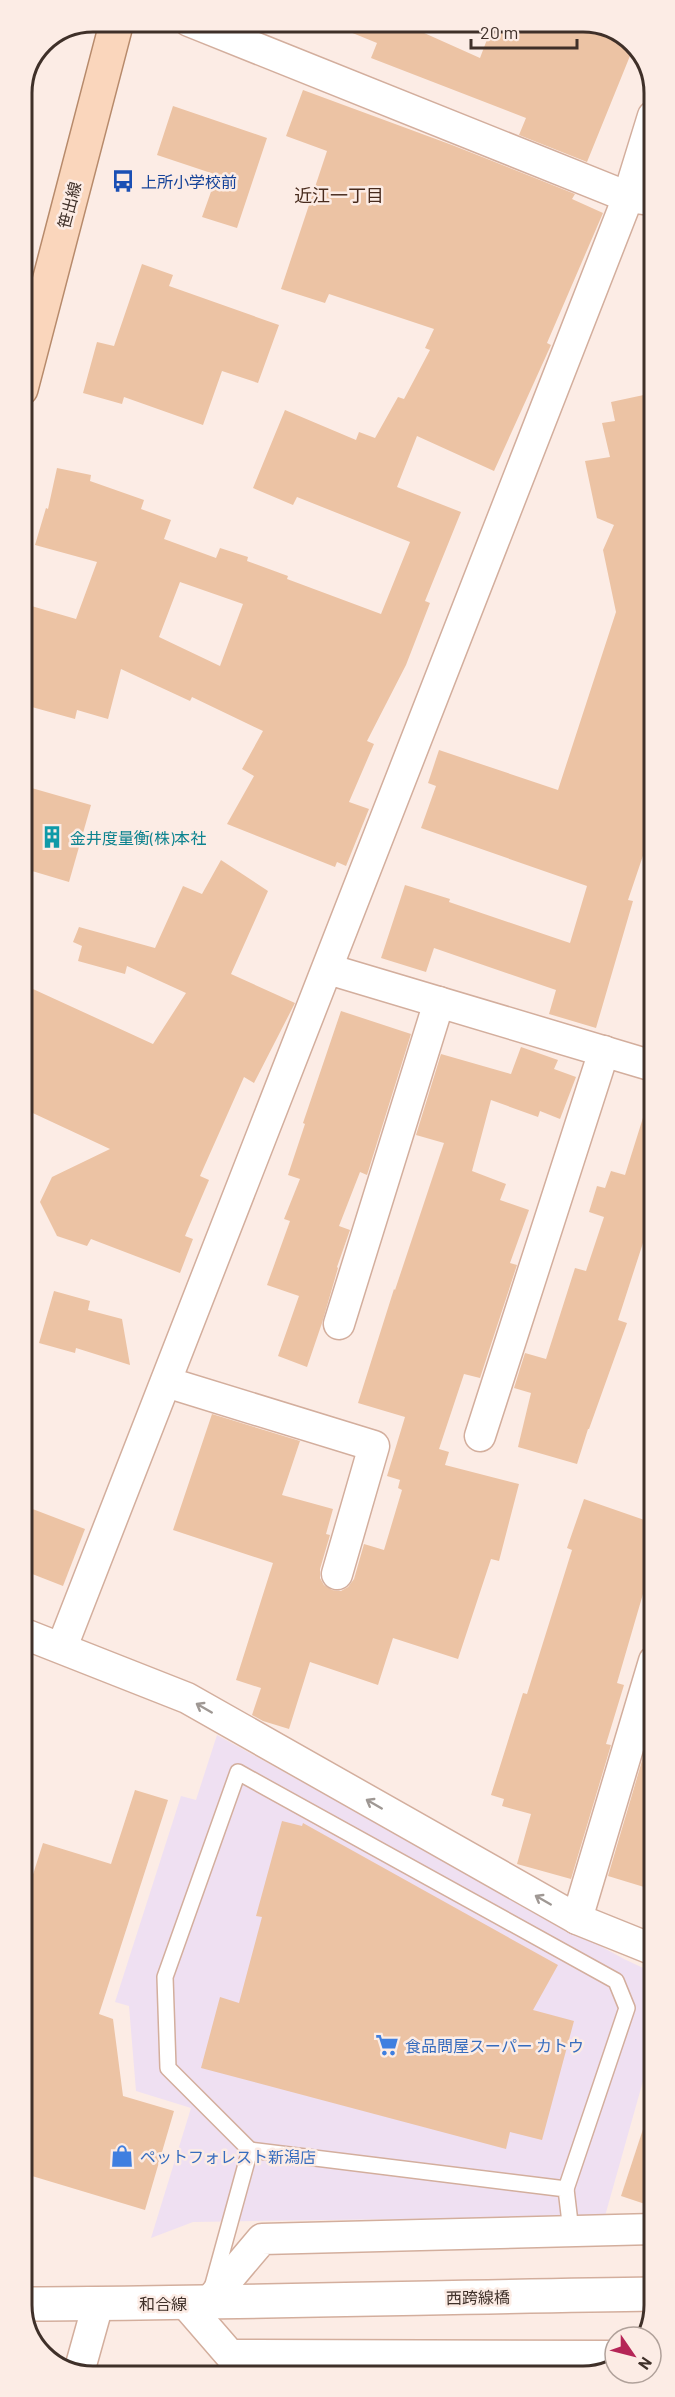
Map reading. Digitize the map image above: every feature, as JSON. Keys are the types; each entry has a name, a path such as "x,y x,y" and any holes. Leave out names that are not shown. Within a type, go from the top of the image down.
{"main road":[{"name":"笹出線","path":"32,346 114,32"},
{"name":"西跨線橋","path":"303,2299 644,2294"},
{"name":"和合線","path":"32,2304 196,2303 303,2299"}],"street":[{"path":"217,32 640,199"},
{"path":"62,1647 328,969 640,199 644,171"},
{"path":"328,969 644,1063"},
{"path":"339,1324 439,1002"},
{"path":"480,1436 604,1051"},
{"path":"166,1382 374,1446 337,1574"},
{"path":"32,1636 187,1698 577,1919 644,1946"},
{"path":"577,1919 644,1695"},
{"path":"603,2356 230,2355 196,2303 262,2239 644,2229"},
{"path":"81,2364 98,2304"}],"lane":[{"path":"567,2189 250,2150 168,2068 165,1977 238,1772 616,1981 627,2008 567,2189 571,2231"},
{"path":"196,2303 250,2150"}],"shaded area":[{"path":"217,1735 644,1968 644,2078 605,2216 193,2222 151,2238 191,2108 136,2091 129,2006 115,2002 181,1796 196,1800"}],"building":[{"path":"350,32 422,32 480,58 490,32 586,32 606,36 623,47 630,55 587,162 519,135 526,118 371,58 377,43"},
{"path":"303,90 452,145 575,194 572,199 603,213 547,343 551,345 494,471 417,436 397,487 461,512 425,601 430,603 406,665 367,741 374,744 349,802 369,809 346,866 337,862 335,867 227,824 254,776 242,769 263,731 192,697 190,701 121,669 108,719 77,710 75,719 32,707 32,606 76,619 97,562 35,545 46,508 48,509 57,468 91,475 90,481 144,500 141,509 171,520 164,539 216,558 220,548 248,557 247,561 288,576 287,579 381,614 410,542 297,497 293,505 253,488 285,410 356,440 359,432 375,438 398,397 404,399 430,350 425,348 434,329 329,294 325,303 281,289 327,151 286,136","holes":["180,582 243,604 220,666 159,637"]},
{"path":"173,106 267,138 237,228 202,217 217,175 157,155"},
{"path":"142,264 173,275 169,286 279,325 258,383 222,371 203,425 124,397 122,404 83,393 97,342 114,346"},
{"path":"644,395 644,853 628,900 633,901 596,1028 549,1014 556,990 434,948 426,972 381,958 405,885 570,943 587,886 421,828 436,786 428,783 439,750 558,790 616,612 603,550 614,525 597,518 585,461 610,457 602,423 615,421 611,402"},
{"name":"金井度量衡(株)本社","path":"32,788 91,805 69,882 32,871"},
{"path":"221,860 268,891 231,974 295,1003 254,1083 244,1077 200,1176 209,1180 185,1236 193,1239 180,1273 91,1239 87,1246 57,1236 40,1202 52,1177 110,1149 32,1113 32,989 153,1044 186,993 127,966 125,974 78,961 82,946 73,942 79,927 155,948 183,886 202,894"},
{"path":"341,1011 411,1034 367,1175 360,1172 339,1226 350,1230 307,1367 278,1356 299,1296 267,1285 290,1221 284,1219 300,1179 288,1175"},
{"path":"521,1047 558,1060 554,1069 576,1077 560,1119 540,1111 538,1117 491,1100 472,1171 506,1184 500,1200 529,1210 510,1263 517,1265 480,1378 464,1374 439,1449 449,1452 445,1465 519,1484 499,1561 491,1559 458,1659 393,1638 378,1685 310,1662 289,1729 263,1721 252,1715 261,1688 236,1680 273,1563 173,1530 212,1414 300,1441 282,1495 333,1509 326,1534 330,1535 320,1569 320,1578 324,1585 332,1590 341,1591 348,1587 354,1579 364,1544 384,1550 402,1490 398,1488 400,1480 387,1476 405,1417 358,1403 444,1143 416,1135 441,1054 511,1074"},
{"path":"644,1115 644,1240 618,1320 627,1323 577,1464 518,1447 531,1393 514,1388 525,1353 546,1359 575,1268 586,1271 604,1217 589,1212 597,1186 605,1188 611,1171 625,1175"},
{"path":"54,1291 90,1301 88,1310 122,1319 130,1365 76,1348 75,1353 39,1343"},
{"path":"584,1499 644,1520 644,1590 617,1683 624,1685 606,1744 611,1745 571,1879 517,1864 531,1814 502,1806 504,1799 491,1795 523,1693 527,1694 572,1550 567,1548"},
{"path":"32,1509 85,1529 63,1586 32,1574"},
{"path":"644,1754 644,1887 608,1876"},
{"path":"135,1790 168,1800 99,2014 113,2019 123,2096 174,2111 145,2210 32,2176 32,1878 43,1843 111,1864"},
{"name":"食品問屋スーパー カトウ","path":"282,1821 302,1826 303,1823 558,1965 533,2010 574,2021 542,2140 510,2132 506,2149 201,2068 220,1997 239,2003 262,1917 256,1916"},
{"path":"644,2126 644,2204 621,2196"}],"place":[{"name":"上所小学校前","path":"123,181"},
{"name":"金井度量衡(株)本社","path":"52,837"},
{"name":"食品問屋スーパー カトウ","path":"387,2045"},
{"name":"ペットフォレスト新潟店","path":"122,2156"}],"district":[{"name":"近江一丁目","path":"339,195"}]}
